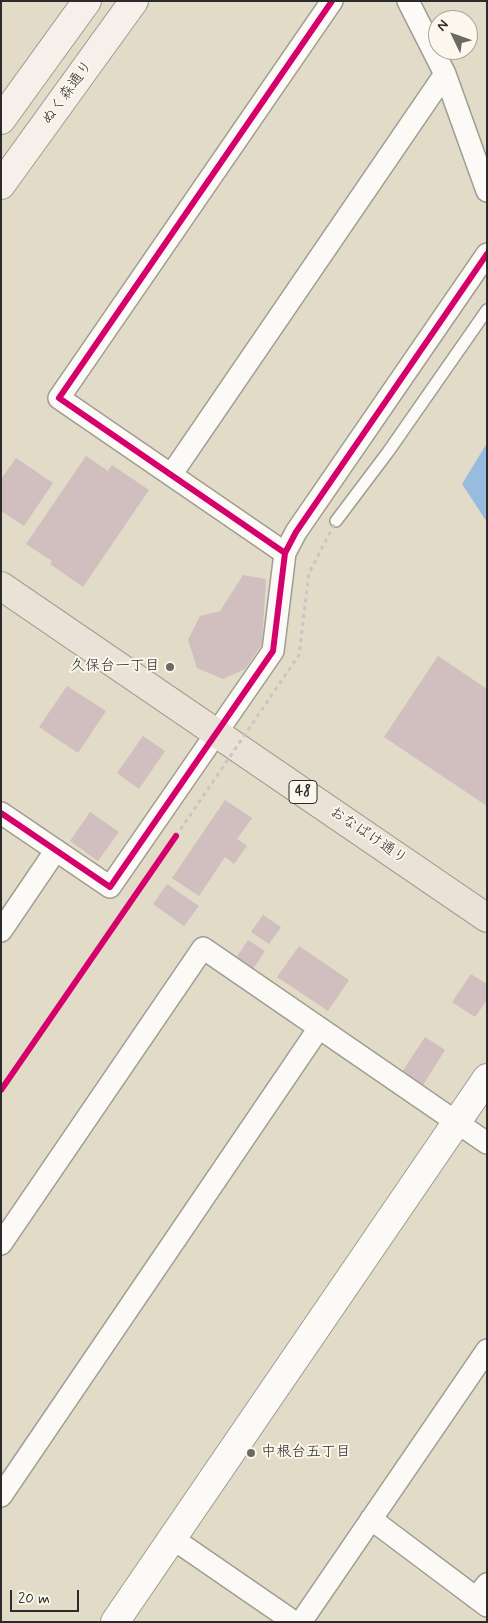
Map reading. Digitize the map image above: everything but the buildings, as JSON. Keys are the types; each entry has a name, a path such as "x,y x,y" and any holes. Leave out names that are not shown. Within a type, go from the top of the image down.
{"main road":[{"path":"1,120 87,1"},
{"name":"ぬく森通り","path":"1,185 134,1"},
{"name":"おなばけ通り","path":"1,586 487,918"}],"street":[{"path":"286,553 59,398 332,1"},
{"path":"408,1 445,74 487,191"},
{"path":"171,475 445,74"},
{"path":"1,813 110,887 273,651 286,553 296,532 487,254"},
{"path":"1,930 56,850"},
{"path":"1,1244 203,948 487,1144"},
{"path":"1,1496 319,1028"},
{"path":"115,1622 487,1078"},
{"path":"301,1622 487,1350"},
{"path":"372,1519 483,1596"},
{"path":"172,1538 294,1622"}],"lane":[{"path":"336,521 388,452 487,310"}],"path":[{"path":"176,836 299,654 309,573 336,521"}],"water":[{"path":"487,443 487,522 462,484"}],"cycle path":[{"path":"285,553 59,398 332,1"},
{"path":"1,813 110,887 273,651 285,553 296,532 487,254"},
{"path":"1,1090 176,836"}],"place":[{"name":"久保台一丁目","path":"170,667"},
{"name":"中根台五丁目","path":"251,1453"}]}
